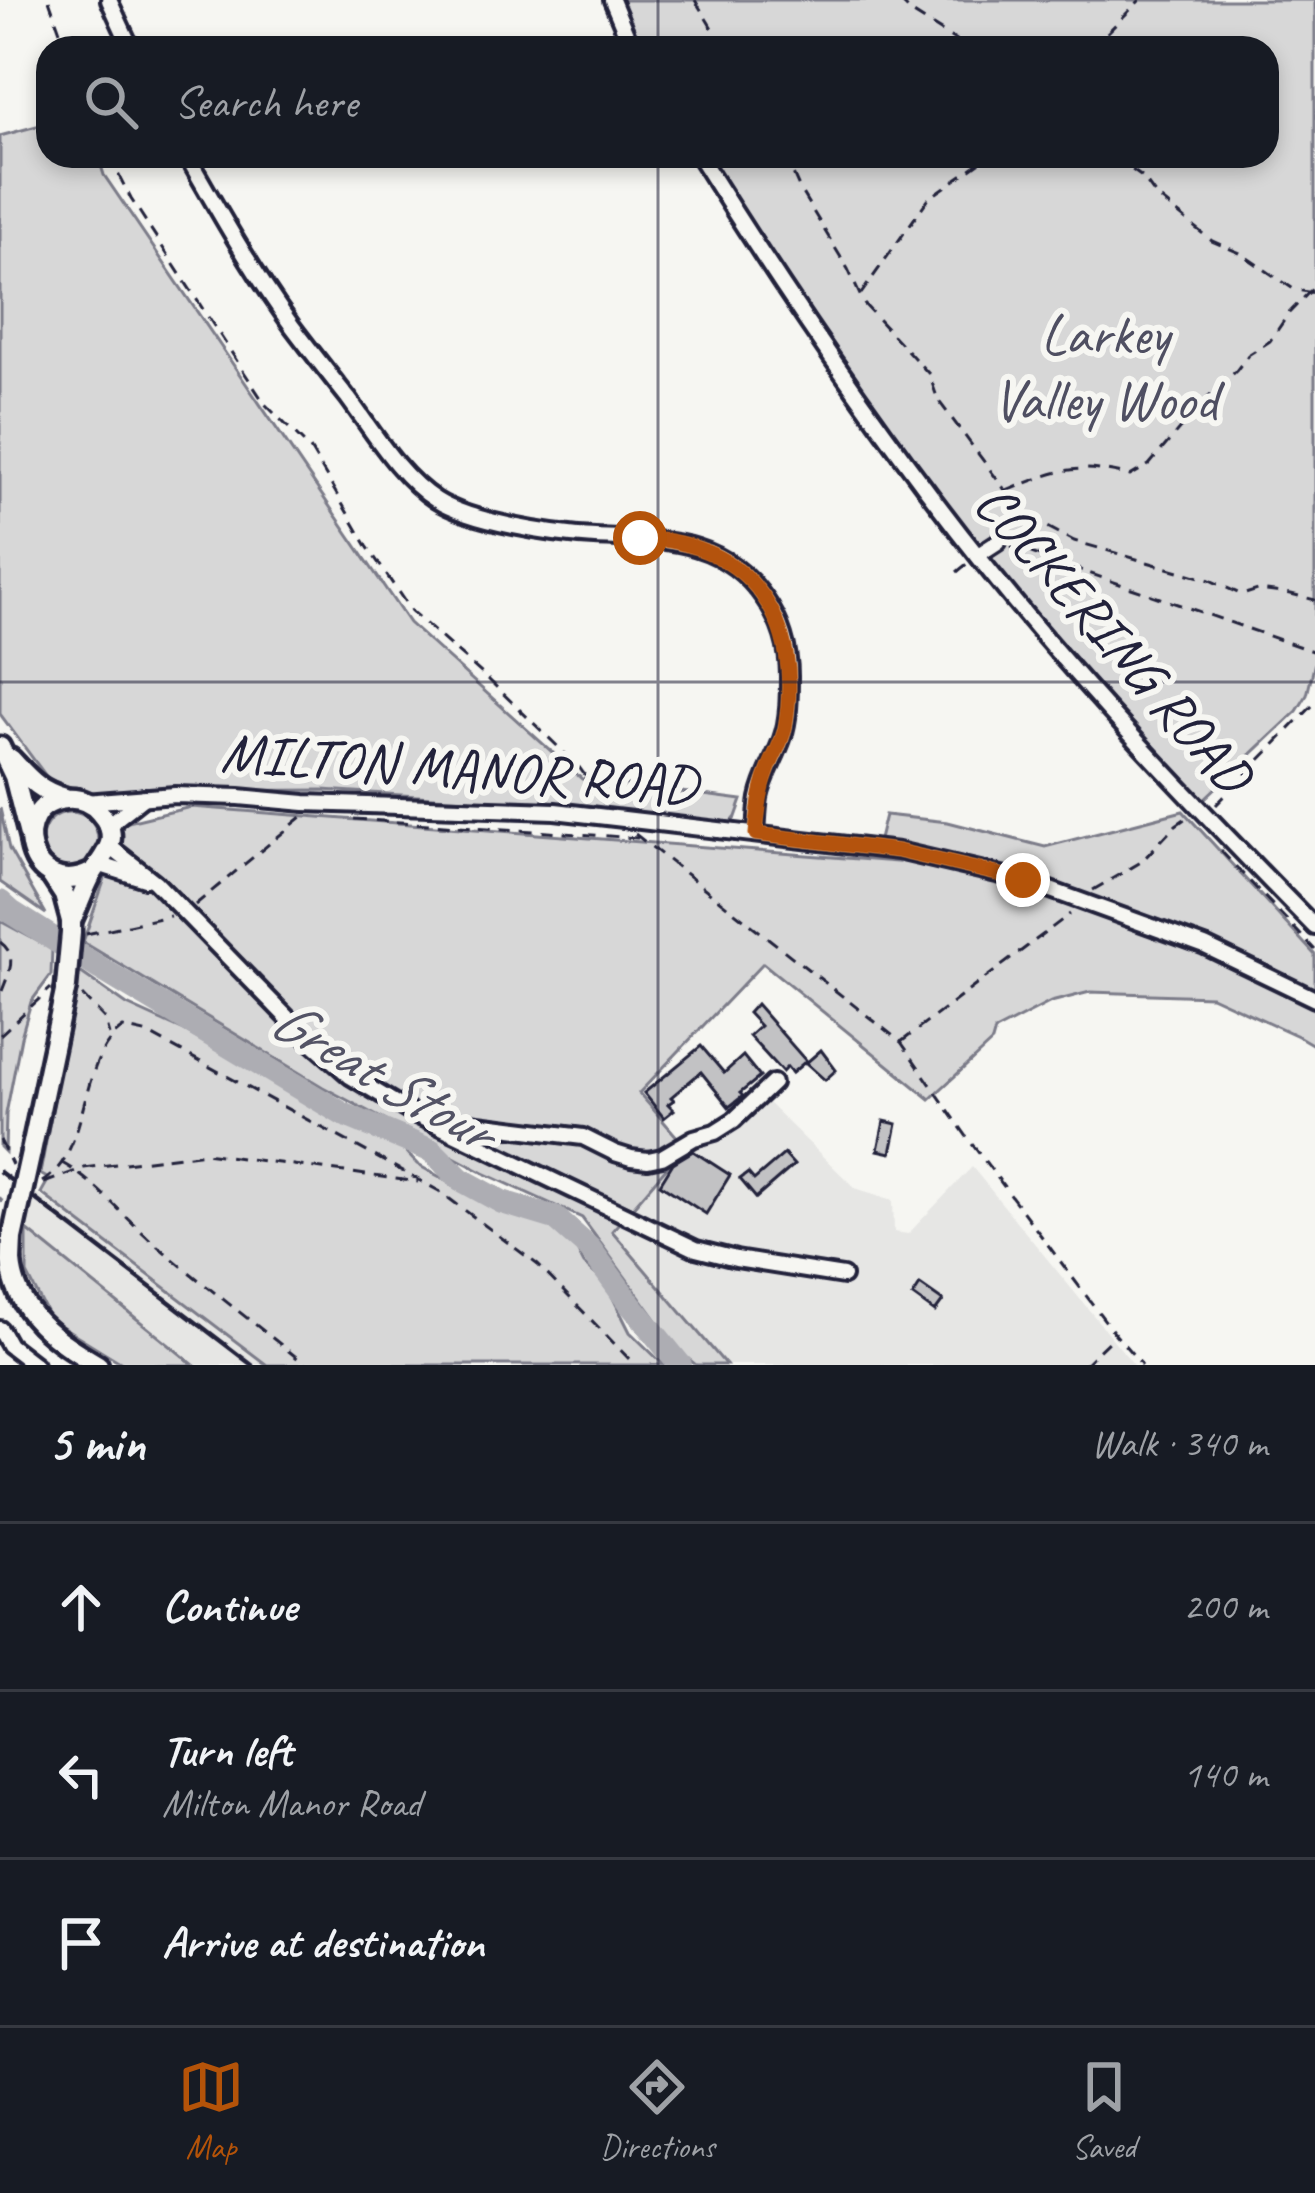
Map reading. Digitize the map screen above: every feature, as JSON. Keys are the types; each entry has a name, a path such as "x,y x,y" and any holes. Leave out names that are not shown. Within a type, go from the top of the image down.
{"highway":[{"path":"0,747 45,792 75,800 105,818 109,838 71,928"},
{"path":"0,747 14,776 34,859 64,895 71,928 67,976 12,1238 12,1277 29,1312 43,1328 98,1365"},
{"path":"29,835 37,814 55,801 75,800"},
{"path":"51,875 72,879 97,868"}],"street":[{"path":"109,0 126,36"},
{"path":"612,0 627,36"},
{"path":"194,168 291,324 395,461 424,491 452,509 488,521 572,535 684,543 734,566 758,589 783,634 789,691 782,738 759,798 756,834"},
{"name":"COCKERING ROAD","path":"707,168 873,418 978,555 1205,817 1315,927"},
{"path":"978,555 998,542"},
{"name":"MILTON MANOR ROAD","path":"109,838 116,819 144,796"},
{"name":"MILTON MANOR ROAD","path":"75,800 239,796 305,803 555,811 898,851 1023,880 1085,902 1205,946 1315,999"},
{"path":"109,838 308,1040 350,1076 410,1112 696,1249 843,1276"},
{"path":"97,868 155,882"},
{"path":"454,1132 459,1125 470,1124 583,1137 631,1158 662,1157 734,1120 773,1083"},
{"path":"496,1153 507,1128"},
{"path":"0,1329 9,1345 35,1365"}],"path":[{"path":"49,0 62,36"},
{"path":"695,0 717,36"},
{"path":"899,0 949,36"},
{"path":"1104,36 1140,0"},
{"path":"115,168 130,199 265,404 310,449 411,611 579,767 613,817 901,1042 972,1144 1142,1365"},
{"path":"790,168 864,304 929,374 938,400 1023,514 1073,541 1210,580 1242,595 1258,590 1315,601"},
{"path":"860,295 928,200 972,168"},
{"path":"1129,168 1212,241 1240,253 1295,290 1313,290"},
{"path":"1005,492 1055,471 1100,468 1130,476 1149,465 1198,407 1248,355 1270,340 1313,290"},
{"path":"998,542 1315,652"},
{"path":"1094,888 1141,862 1193,814 1205,817 1315,703"},
{"path":"71,928 88,934 186,913 302,816"},
{"path":"346,818 640,838"},
{"path":"1231,841 1221,851 1229,862 1315,950"},
{"path":"901,1042 1085,902"},
{"path":"0,942 12,959 0,997"},
{"path":"0,1035 67,976 104,1018 110,1037"},
{"path":"426,1184 205,1153 75,1170 42,1182 53,1176 81,1121 94,1070 110,1037 123,1028 149,1034 426,1184 482,1221 538,1265 635,1365"},
{"path":"61,1162 306,1365"},
{"path":"1084,1365 1115,1334"}],"shaded area":[{"path":"764,1099 855,1188 893,1200 894,1232 908,1234 972,1167 1134,1365 726,1365 612,1232 685,1146"},
{"path":"35,1192 267,1365 194,1365 27,1230"}],"green space":[{"name":"Larkey Valley Wood","path":"617,0 1315,0 1315,662 1307,695 1297,711 1204,799 1132,734 1055,648 872,406 712,168 1279,168 1279,36 632,36"},
{"path":"36,126 36,168 102,168 409,623 582,779 742,800 729,825 572,806 323,790 92,795 48,779 0,714 0,136"},
{"path":"191,807 898,862 897,846 878,844 885,815 948,822 1045,847 1183,811 1315,955 1315,1046 1211,996 1090,992 1051,1002 995,1031 992,1042 930,1099 763,963 639,1093 685,1146 612,1231 726,1365 696,1365 681,1353 582,1218 484,1173 323,1087 83,942 124,823"},
{"path":"0,808 9,849 46,914 0,882"},
{"path":"70,812 90,820 98,840 90,860 70,868 50,860 42,840 50,820"},
{"path":"0,921 52,949 51,975 31,1002 21,1037 6,1114 5,1152 0,1147"},
{"path":"80,972 127,1005 403,1149 418,1165 490,1204 571,1239 584,1264 606,1284 630,1332 664,1365 267,1365 41,1193 49,1179 40,1174"},
{"path":"27,1230 194,1365 125,1365 50,1319 27,1274"}],"building":[{"path":"756,1004 806,1061 792,1073 787,1067 782,1072 749,1036 760,1026 748,1013"},
{"path":"701,1046 724,1073 743,1056 760,1077 729,1107 701,1072 671,1097 674,1100 668,1104 674,1110 664,1118 644,1093"},
{"path":"821,1050 836,1070 825,1080 806,1063"},
{"path":"884,1121 897,1124 891,1153 878,1150"},
{"path":"693,1151 730,1175 706,1214 660,1184 673,1163"},
{"path":"784,1154 794,1165 756,1198 740,1179 748,1173 754,1180"},
{"path":"920,1285 943,1301 935,1312 913,1296"}],"waterway":[{"name":"Great Stour","path":"0,902 101,969 343,1114 432,1151 460,1179 502,1202 555,1218 590,1249 680,1365"}],"railway":[{"path":"0,1172 252,1365"}],"route":[{"path":"640,538 684,543 734,566 758,589 783,634 789,669 785,724 759,798 756,834 898,851 1023,880"}]}
